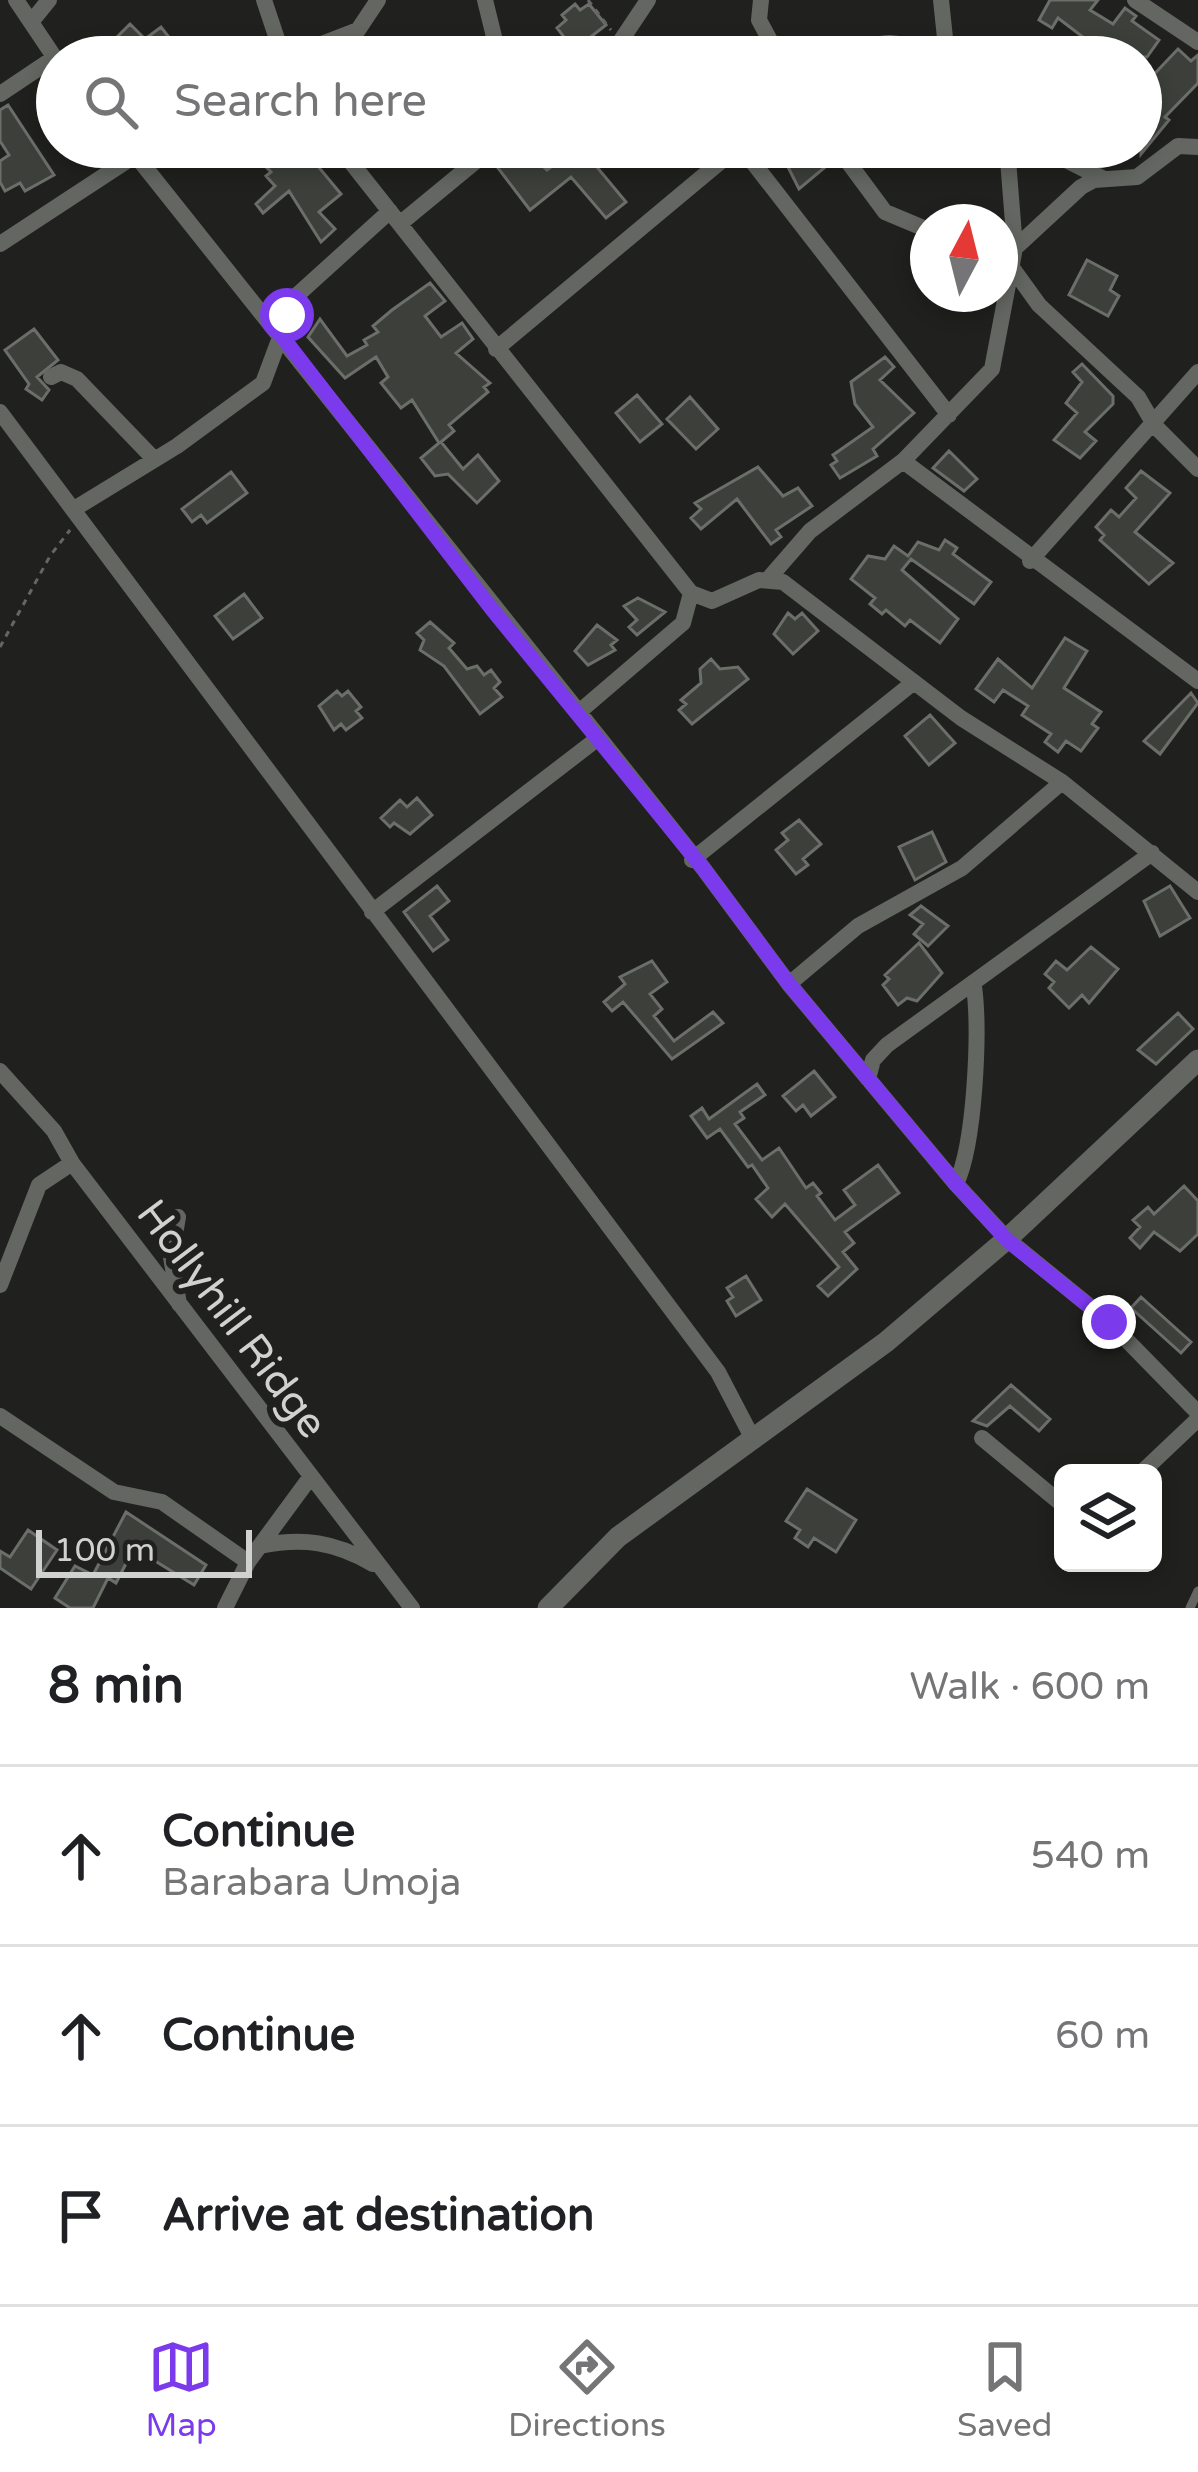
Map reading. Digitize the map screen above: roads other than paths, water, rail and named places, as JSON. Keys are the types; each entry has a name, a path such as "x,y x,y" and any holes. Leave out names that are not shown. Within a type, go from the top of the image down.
{"street":[{"path":"16,0 41,36"},
{"path":"32,21 50,0"},
{"path":"264,0 278,36"},
{"path":"342,36 358,30 378,0"},
{"path":"485,0 494,36"},
{"path":"623,36 648,0"},
{"path":"760,0 759,20 768,36"},
{"path":"941,0 945,36"},
{"path":"1135,0 1198,42"},
{"path":"0,94 36,72"},
{"path":"1162,158 1178,146 1198,147"},
{"path":"0,244 112,168"},
{"path":"152,168 491,608 579,712 789,984 956,1184 1007,1240 1188,1388 1198,1416 1150,1464"},
{"path":"356,168 496,349 566,429 693,601"},
{"path":"77,513 263,383 295,297 464,168"},
{"path":"496,349 715,168"},
{"path":"756,168 949,415"},
{"path":"853,168 885,212 910,222"},
{"path":"1009,168 1012,204"},
{"path":"1081,168 1105,180"},
{"path":"1018,246 1082,187 1137,177 1149,168"},
{"path":"1018,283 1138,397 1155,426 1198,470"},
{"path":"579,712 656,650 693,601 732,595 770,578 810,531 903,461 992,369 1001,312"},
{"path":"51,377 61,372 77,380 154,459"},
{"path":"1030,561 1102,477 1155,426 1198,372"},
{"path":"0,412 718,1372 754,1441"},
{"path":"903,461 1030,561 1198,681"},
{"path":"770,578 1061,782 1198,892"},
{"path":"692,860 914,682"},
{"path":"372,913 597,739"},
{"path":"789,984 858,926 962,868 1061,782"},
{"path":"868,1078 873,1060 887,1046 1152,853"},
{"path":"956,1184 974,1119 969,1096 979,1045 974,986"},
{"path":"548,1608 618,1537 886,1342 1007,1240 1198,1060"},
{"name":"Hollyhill Ridge","path":"0,1071 54,1131 72,1163 178,1305 412,1608"},
{"path":"0,1285 39,1185 72,1163"},
{"path":"178,1217 171,1257 178,1305"},
{"path":"0,1417 114,1492 162,1502 248,1562"},
{"path":"982,1438 1054,1498"},
{"path":"225,1608 248,1562 309,1479"},
{"path":"260,1546 290,1540 328,1543 380,1568"}],"lane":[{"path":"1190,1608 1198,1592"}]}
